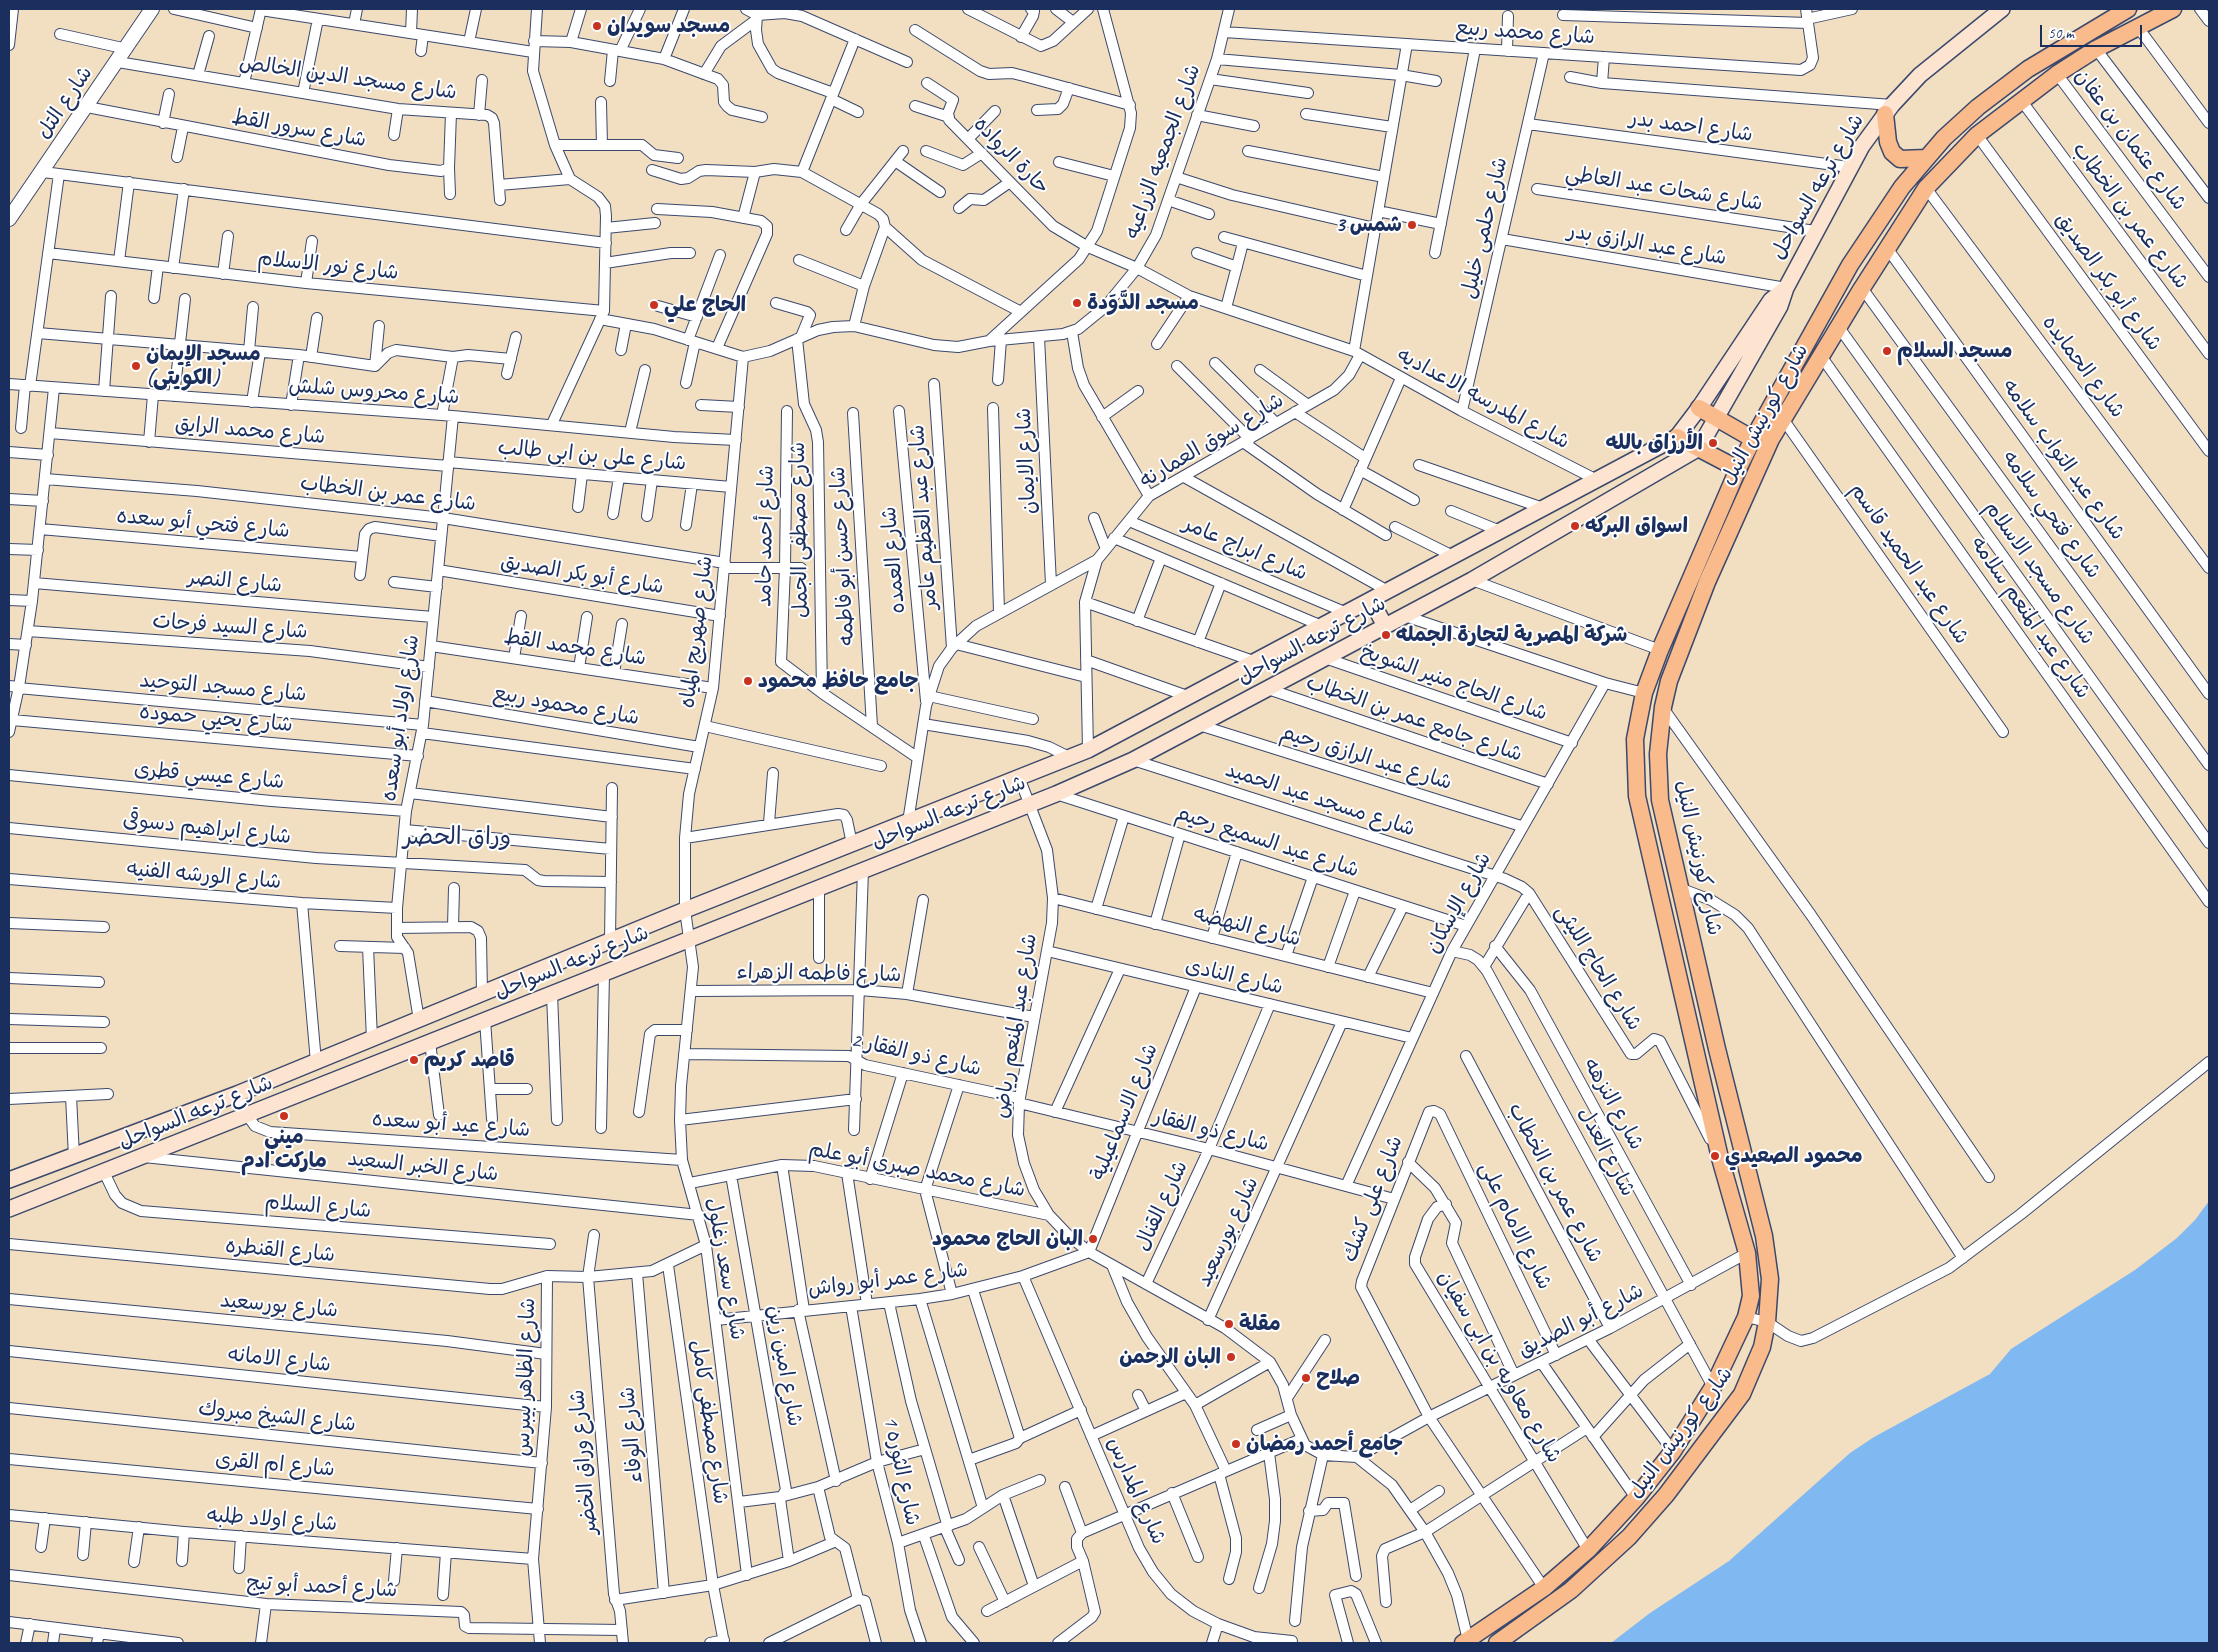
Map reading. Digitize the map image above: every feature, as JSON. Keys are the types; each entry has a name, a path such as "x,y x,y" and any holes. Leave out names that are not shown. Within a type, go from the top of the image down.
{"main road":[{"name":"شارع ترعه السواحل","path":"9,1209 1056,794 1133,760 1472,580 1699,448 1780,306 1786,288 1849,167 1888,110 1920,75 2002,9"},
{"name":"شارع كورنيش النيل","path":"1466,1641 1544,1588 1588,1550 1636,1498 1673,1450 1714,1387 1746,1316 1751,1296 1747,1253 1720,1158 1638,796 1635,739 1644,693 1660,650 1738,469 1850,265 1902,187 1944,138 1978,106 2028,69 2128,9"},
{"name":"شارع كورنيش النيل","path":"1497,1643 1571,1590 1629,1537 1666,1495 1742,1394 1762,1348 1767,1322 1770,1279 1764,1236 1717,1049 1682,889 1660,800 1658,754 1662,707 1669,681 1707,582 1742,499 1771,439 1838,326 1926,188 1977,135 2021,100 2096,49 2137,26 2173,9"},
{"path":"1888,110 1888,142 1892,152 1900,159 1926,158"},
{"name":"شارع ترعه السواحل","path":"9,1180 237,1094 685,910 1088,750 1677,437 1699,408 1771,300 1786,288"},
{"path":"1699,408 1754,439"},
{"path":"1677,437 1738,469"},
{"path":"1371,600 1385,626"}],"street":[{"path":"9,45 13,9"},
{"name":"شارع التل","path":"9,219 127,49 152,9"},
{"path":"174,9 257,28"},
{"path":"244,83 261,9 313,15 354,24 533,52"},
{"path":"354,24 357,9"},
{"path":"411,33 412,9"},
{"path":"469,42 476,9"},
{"path":"537,9 533,70 555,145 570,179 598,197 605,206 606,228 602,315 552,424"},
{"path":"571,42 581,9"},
{"path":"610,82 616,50 640,9"},
{"path":"664,59 684,9"},
{"path":"746,9 757,17"},
{"path":"968,9 1037,45 1045,45 1088,9"},
{"path":"1021,37 1033,16 1031,9"},
{"path":"1056,9 1073,22"},
{"path":"989,341 1079,259 1097,231 1130,128 1130,105 1103,9"},
{"name":"شارع الجمعيه الزراعيه","path":"743,357 770,351 799,338 833,327 854,326 945,347 958,347 989,341 1072,332 1084,325 1105,307 1136,268 1156,235 1217,59 1229,9"},
{"path":"1563,15 1807,17 1852,9"},
{"path":"2200,9 2209,21"},
{"path":"704,74 721,46 757,17 785,13 802,16 907,62"},
{"path":"303,93 313,15"},
{"path":"1507,51 1508,16"},
{"path":"757,17 758,44 772,69 832,96 858,112"},
{"name":"شارع محمد ربيع","path":"1224,32 1801,70 1810,65 1812,54 1807,17"},
{"path":"2137,26 2209,123"},
{"path":"915,30 980,71 989,74 1012,73 1130,105"},
{"path":"60,34 127,49"},
{"path":"421,51 423,35"},
{"path":"198,75 209,36"},
{"path":"802,172 855,39"},
{"path":"534,41 571,42 664,59 718,79 723,85 724,102 732,110 762,117"},
{"name":"شارع سوق العمارنه","path":"1088,750 1085,602 1097,560 1149,496 1334,390 1349,375 1357,353 1366,276 1406,44"},
{"path":"1435,253 1474,49"},
{"path":"2096,49 2209,198"},
{"name":"شارع حلمى خليل","path":"1462,411 1544,53"},
{"path":"1602,83 1604,57"},
{"path":"1217,59 1401,75 1436,81"},
{"name":"شارع مسجد الدين الخالص","path":"118,62 398,109 479,115 492,118 494,123 500,200"},
{"name":"شارع عثمان بن عفان","path":"2057,74 2209,277"},
{"name":"شارع محمد ربيع","path":"1570,76 1602,83 1888,110"},
{"path":"1210,79 1308,93"},
{"path":"479,115 482,80"},
{"name":"حارة الرواده","path":"927,83 953,100 948,117 1053,226 1088,247 1136,268"},
{"path":"1037,110 1058,109 1063,104 1069,88"},
{"path":"163,123 169,94"},
{"name":"شارع عمر بن الخطاب","path":"2021,100 2209,354"},
{"path":"601,102 602,145"},
{"path":"915,106 948,117"},
{"name":"شارع سرور القط","path":"87,107 183,127 390,165 441,171 450,168"},
{"path":"394,135 398,109"},
{"path":"968,139 995,111"},
{"path":"450,113 450,194"},
{"path":"1306,114 1392,127"},
{"path":"1198,115 1254,126"},
{"name":"شارع احمد بدر","path":"1528,124 1849,167"},
{"path":"177,156 183,127"},
{"name":"شارع أبو بكر الصديق","path":"1977,135 2209,451"},
{"path":"555,145 642,145 654,154 678,158"},
{"path":"846,230 860,204 903,151"},
{"path":"926,151 963,165 982,153"},
{"path":"1248,151 1384,177"},
{"path":"895,161 940,192"},
{"path":"1059,162 1114,176"},
{"path":"652,170 681,178 688,178 699,171 706,170 755,172 774,169 802,172 878,214 883,219 885,227 864,286 854,326"},
{"path":"43,172 606,243"},
{"path":"743,218 755,172"},
{"path":"21,428 38,333 59,174"},
{"path":"1176,177 1232,195 1375,228"},
{"path":"499,185 570,179"},
{"path":"118,262 130,182"},
{"path":"959,208 970,199 984,200 1010,182"},
{"name":"شارع الحمايده","path":"1926,188 2209,568"},
{"path":"173,268 184,189"},
{"name":"شارع شحات عبد العاطي","path":"1537,189 1815,231"},
{"path":"1168,200 1209,214"},
{"path":"657,209 712,212 761,221 767,226 767,234 716,348"},
{"path":"1378,211 1441,224"},
{"path":"606,228 655,223"},
{"path":"885,227 922,260 1021,312"},
{"path":"223,274 228,236"},
{"path":"1224,237 1366,276"},
{"name":"شارع عبد الرازق بدر","path":"1502,239 1786,288"},
{"path":"306,284 312,241"},
{"path":"1226,308 1243,243"},
{"name":"شارع عبد التواب سلامه","path":"1887,248 2209,694"},
{"name":"شارع نور الاسلام","path":"48,253 306,284 602,315 626,324 654,329 743,357"},
{"path":"605,263 671,253 690,253"},
{"path":"1197,254 1237,267"},
{"path":"686,383 697,317 720,255"},
{"path":"799,260 864,286"},
{"path":"154,298 158,266"},
{"path":"1136,268 1188,296 1357,353"},
{"name":"شارع فتحي سلامه","path":"1862,288 2209,765"},
{"path":"104,391 111,296"},
{"path":"1157,344 1188,296"},
{"path":"174,396 185,299"},
{"name":"شارع مصطفى الجمل","path":"776,303 807,312 810,315 799,338 804,404 816,430 818,442 822,693"},
{"path":"658,306 697,317"},
{"path":"249,351 253,307"},
{"path":"311,357 317,318"},
{"path":"621,350 626,324"},
{"path":"375,366 379,326"},
{"name":"شارع مسجد الاسلام","path":"1838,326 2209,842"},
{"path":"1072,332 1078,368 1084,385 1149,496"},
{"path":"38,333 299,355 375,366"},
{"path":"507,374 516,337"},
{"name":"شارع الايمان","path":"1039,337 1051,584"},
{"path":"998,380 1001,340"},
{"path":"375,366 388,353 396,350 454,357 511,359"},
{"path":"252,402 260,352"},
{"name":"شارع المدرسه الاعداديه","path":"1357,353 1462,411 1595,479"},
{"path":"291,405 299,355"},
{"name":"شارع عبد المنعم سلامه","path":"1821,356 2209,902"},
{"name":"شارع اولاد أبو سعده","path":"419,1020 410,958 398,940 397,908 406,811 423,729 448,464 447,416 454,357"},
{"name":"شارع صهريج المياه","path":"687,940 685,838 689,794 713,688 743,357"},
{"path":"1215,363 1276,423"},
{"path":"1177,366 1246,440 1343,510 1386,535"},
{"path":"630,432 645,370"},
{"path":"1260,370 1308,405"},
{"path":"1343,510 1400,378"},
{"name":"شارع محروس شلش","path":"9,384 552,424 736,440"},
{"name":"شارع عبد العظيم عامر","path":"934,384 954,646"},
{"path":"9,732 15,687 26,645 32,601 54,388"},
{"path":"1102,417 1138,391"},
{"path":"149,442 153,395"},
{"path":"701,404 739,408"},
{"path":"993,408 999,612"},
{"name":"شارع أحمد حامد","path":"787,411 785,568 781,662 822,693"},
{"name":"شارع العمده","path":"899,411 928,701"},
{"path":"1295,412 1365,458"},
{"name":"شارع حسن أبو فاطمه","path":"853,413 872,726"},
{"name":"شارع عبد الحميد قاسم","path":"1783,419 2003,732"},
{"name":"شارع محمد الرايق","path":"50,434 448,464"},
{"path":"9,452 48,455"},
{"name":"شارع على بن ابى طالب","path":"448,464 732,487"},
{"path":"1419,466 1543,508"},
{"path":"1360,470 1414,500"},
{"path":"578,507 582,474"},
{"path":"613,514 619,477"},
{"path":"1184,477 1388,591"},
{"name":"شارع عمر بن الخطاب","path":"45,479 197,491 443,518 724,565 801,568"},
{"path":"647,516 652,480"},
{"path":"686,525 692,484"},
{"path":"9,499 43,501"},
{"path":"1451,511 1500,531"},
{"path":"1094,518 1106,549"},
{"name":"شارع ابراج عامر","path":"1129,521 1347,613"},
{"path":"360,575 365,534 369,529 375,527 441,536"},
{"path":"1394,527 1453,556"},
{"name":"شارع فتحي أبو سعده","path":"40,529 362,557"},
{"path":"1114,538 1322,626"},
{"path":"9,549 38,550"},
{"path":"1137,620 1161,558"},
{"path":"908,822 928,701 940,666 954,646 976,626 999,612 1097,560"},
{"name":"شارع أبو بكر الصديق","path":"438,570 720,616"},
{"path":"1472,580 1660,650"},
{"path":"394,582 436,586"},
{"path":"1198,642 1221,583"},
{"name":"شارع النصر","path":"34,584 434,617"},
{"path":"9,600 32,601"},
{"path":"1085,602 1256,662"},
{"path":"514,658 521,616"},
{"path":"1405,616 1605,683 1644,693"},
{"path":"579,668 587,618"},
{"path":"614,673 622,624"},
{"name":"شارع السيد فرحات","path":"28,631 310,651 429,667"},
{"path":"9,644 26,645"},
{"name":"شارع محمد القط","path":"431,646 713,688"},
{"path":"954,646 1086,677"},
{"name":"شارع الحاج منير الشويخ","path":"1325,658 1572,744"},
{"path":"1086,660 1190,697"},
{"name":"شارع الإسكان","path":"1346,1186 1452,951 1496,876 1522,826 1572,744 1605,683"},
{"name":"شارع مسجد التوحيد","path":"15,687 423,729 695,769"},
{"name":"شارع جامع عمر بن الخطاب","path":"1268,688 1548,784"},
{"path":"822,693 918,758"},
{"name":"شارع محمود ربيع","path":"425,701 700,747"},
{"path":"928,701 1033,719"},
{"path":"1662,707 1811,916 1989,1177"},
{"name":"شارع يحيي حموده","path":"11,716 418,756"},
{"path":"923,724 1028,741 1049,747 1068,757"},
{"name":"شارع عبد الرازق رحيم","path":"1199,725 1522,826"},
{"path":"704,726 881,766"},
{"name":"شارع مسجد عبد الحميد","path":"1133,760 1496,876"},
{"path":"769,823 773,773"},
{"name":"شارع عيسي قطرى","path":"9,775 271,801 406,811"},
{"name":"شارع عبد المنعم رياض","path":"1019,777 1047,850 1053,898 1052,923 1019,1100 1018,1135 1024,1163 1034,1190 1049,1215 1068,1235 1089,1252 1241,1338 1270,1362 1283,1385 1300,1439"},
{"path":"610,941 612,788"},
{"path":"410,793 612,817"},
{"name":"شارع عبد السميع رحيم","path":"1056,794 1466,926"},
{"path":"685,838 769,823 838,814 844,815 847,820 852,844"},
{"path":"1096,909 1124,816"},
{"name":"شارع ابراهيم دسوقى","path":"9,828 401,864 525,870 544,881 611,882"},
{"path":"405,830 611,848"},
{"path":"1155,924 1180,834"},
{"path":"1212,938 1237,852"},
{"path":"854,1130 858,1062 863,870"},
{"name":"شارع الحاج الليثى","path":"1496,876 1514,882 1529,893 1631,1054 1636,1054 1654,1039 1660,1041 1720,1158"},
{"path":"1286,956 1313,877"},
{"name":"شارع الورشه الفنيه","path":"9,878 302,903 397,908"},
{"path":"453,927 454,888"},
{"path":"819,888 819,958"},
{"path":"1682,889 1711,900 1735,915 1748,928 1963,1258"},
{"path":"1328,966 1355,891"},
{"path":"1484,967 1495,946 1529,893"},
{"name":"شارع النهضه","path":"1053,898 1433,992"},
{"path":"907,994 923,900"},
{"path":"302,903 316,1062"},
{"path":"1368,976 1403,906"},
{"path":"9,923 104,927"},
{"path":"397,928 471,927 478,931 481,938 482,993"},
{"name":"شارع سعد زغلول","path":"687,940 693,967 684,1054 680,1120 682,1160 706,1245 747,1576"},
{"path":"340,946 405,948"},
{"name":"شارع النزهه","path":"1495,946 1530,990 1691,1285"},
{"path":"368,947 372,1039"},
{"name":"شارع النادى","path":"1047,951 1412,1038"},
{"name":"شارع العدل","path":"1452,951 1470,955 1484,967 1664,1299 1714,1387"},
{"path":"1055,1112 1120,969"},
{"path":"601,1128 604,973"},
{"path":"9,978 99,982"},
{"name":"شارع الاسماعيلية","path":"1089,1252 1196,987"},
{"name":"شارع فاطمه الزهراء","path":"692,991 860,990 907,994 1034,1018"},
{"path":"552,994 557,1120"},
{"name":"شارع القنال","path":"1146,1284 1209,1149 1270,1004"},
{"path":"9,1019 104,1022"},
{"path":"486,1020 492,1119"},
{"name":"شارع بورسعيد","path":"1208,1320 1278,1168 1342,1022"},
{"path":"639,1112 650,1034 655,1030 687,1030"},
{"path":"430,1042 439,1115"},
{"path":"9,1048 101,1048"},
{"name":"شارع ذو الفقار 2","path":"684,1054 849,1056 858,1062 1019,1100"},
{"name":"شارع عمر بن الخطاب","path":"1466,1056 1610,1328"},
{"path":"1746,1316 1767,1322 1788,1336 1801,1341 1813,1338 1948,1268 2021,1214 2209,1062"},
{"path":"870,1179 903,1073"},
{"path":"952,1294 925,1190 959,1085"},
{"path":"490,1089 527,1089"},
{"path":"9,1099 108,1094"},
{"name":"شارع عيد أبو سعده","path":"237,1094 247,1115 255,1126 270,1132 682,1160"},
{"path":"71,1096 74,1156"},
{"path":"680,1120 856,1099"},
{"name":"شارع ذو الفقار","path":"1019,1100 1055,1112 1209,1149 1394,1199"},
{"name":"شارع على كشك","path":"1440,1114 1434,1111 1428,1113 1361,1288 1429,1417 1544,1588"},
{"name":"شارع الامام على","path":"1440,1114 1556,1355"},
{"name":"شارع الخبر السعيد","path":"144,1156 699,1215"},
{"path":"1408,1162 1435,1188 1446,1204 1456,1226 1452,1243 1514,1376"},
{"path":"782,1165 801,1310 836,1481"},
{"name":"شارع محمد صبرى أبو علم","path":"690,1183 782,1165 814,1166 1049,1215"},
{"name":"شارع السلام","path":"104,1172 115,1195 122,1203 141,1211 550,1244"},
{"path":"847,1173 868,1304"},
{"name":"شارع امين زين","path":"731,1175 786,1490 780,1497 789,1561"},
{"name":"شارع معاويه بن ابى سفيان","path":"1446,1204 1437,1207 1428,1219 1415,1262 1588,1550"},
{"name":"شارع وراق الخضر","path":"594,1234 588,1276 615,1600 623,1643"},
{"name":"شارع القنطره","path":"9,1244 490,1290 502,1289 547,1276"},
{"name":"شارع الظاهر بيبرس","path":"540,1643 533,1559 546,1407 547,1276 588,1276 652,1271 668,1265 706,1245"},
{"name":"شارع عمر أبو رواش","path":"716,1320 801,1310 889,1303 952,1294 1023,1276 1089,1252"},
{"name":"شارع أبو الصديق","path":"1429,1417 1610,1328 1747,1253"},
{"name":"شارع مصطفى كامل","path":"668,1265 713,1585 724,1641"},
{"path":"1112,1265 1127,1302 1143,1330 1194,1405 1223,1472 1236,1538 1236,1552 1229,1579"},
{"name":"شارع الوفاء","path":"637,1273 664,1592"},
{"name":"شارع المدارس","path":"1023,1276 1139,1548 1153,1572 1171,1594 1193,1611 1218,1624 1254,1637 1292,1641"},
{"path":"973,1290 1020,1438"},
{"name":"شارع بورسعيد","path":"9,1299 446,1341 546,1354"},
{"path":"920,1299 984,1508"},
{"path":"889,1303 901,1360 925,1449 947,1527 959,1560"},
{"name":"شارع الثوره 1","path":"851,1306 877,1462 898,1543 910,1610 921,1643"},
{"path":"1588,1339 1673,1450"},
{"path":"1287,1398 1325,1340"},
{"path":"1386,1602 1383,1551 1425,1532 1534,1463 1590,1432 1659,1367 1690,1344"},
{"name":"شارع الامانه","path":"9,1351 546,1407"},
{"path":"1194,1405 1270,1362"},
{"path":"1541,1362 1636,1498"},
{"path":"1092,1436 1186,1393"},
{"path":"1138,1395 1146,1411"},
{"name":"شارع الشيخ مبروك","path":"9,1408 542,1463"},
{"path":"969,1460 1016,1443 1020,1438 1081,1410"},
{"path":"1257,1430 1291,1415"},
{"path":"1357,1457 1429,1417"},
{"path":"1058,1643 1092,1618 1096,1612 1083,1561 1076,1543 1082,1533 1300,1439 1310,1449 1323,1455 1357,1457 1382,1475 1425,1532 1448,1573 1457,1594 1466,1641"},
{"path":"738,1502 780,1497 818,1487 877,1462 925,1449"},
{"path":"1259,1588 1270,1552 1275,1522 1274,1483 1269,1453"},
{"path":"1295,1621 1297,1584 1309,1511 1323,1455"},
{"name":"شارع ام القرى","path":"9,1459 538,1509"},
{"path":"898,1543 947,1527 984,1508 1004,1495 1040,1480"},
{"path":"818,1487 830,1537 834,1542"},
{"path":"1065,1487 1082,1533"},
{"path":"1410,1510 1439,1491"},
{"path":"1172,1493 1198,1557"},
{"path":"1004,1495 1034,1586"},
{"path":"1309,1511 1323,1510 1328,1502 1344,1503 1356,1576"},
{"name":"شارع اولاد طلبه","path":"9,1514 184,1532 533,1559"},
{"path":"41,1547 45,1518"},
{"path":"83,1554 86,1522"},
{"path":"134,1562 139,1528"},
{"path":"182,1562 184,1532"},
{"path":"239,1568 241,1536"},
{"path":"924,1536 952,1617 974,1643"},
{"path":"615,1600 713,1585 747,1576 834,1542 842,1544 845,1548 858,1599"},
{"path":"979,1547 1005,1602"},
{"path":"394,1581 396,1548"},
{"path":"443,1595 446,1552"},
{"path":"987,1611 1083,1561"},
{"name":"شارع أحمد أبو تيج","path":"9,1575 266,1604 461,1612 468,1628 622,1630"},
{"path":"1348,1643 1335,1595 1351,1591 1356,1594 1376,1643"},
{"path":"769,1643 858,1599 865,1601 876,1643"},
{"path":"261,1643 266,1604"},
{"path":"9,1622 55,1628 98,1638 174,1643"},
{"path":"26,1643 30,1624"},
{"path":"1212,1643 1218,1624"},
{"path":"53,1643 55,1628"},
{"path":"710,1643 724,1641"}],"water":[{"path":"2209,1201 2209,1643 1611,1643 1650,1613 1729,1561 1850,1453 1874,1437 1990,1374 2011,1349 2135,1270 2177,1238 2195,1220"}],"place":[{"name":"مسجد سويدان","path":"597,26"},
{"name":"شمس 3","path":"1412,225"},
{"name":"مسجد الدَّوَدة","path":"1077,303"},
{"name":"الحاج علي","path":"654,305"},
{"name":"مسجد السلام","path":"1887,351"},
{"name":"مسجد الإيمان (الكويتى)","path":"136,366"},
{"name":"الأرزاق بالله","path":"1713,443"},
{"name":"اسواق البركه","path":"1575,526"},
{"name":"شركة المصرية لتجارة الجمله","path":"1386,635"},
{"name":"جامع حافظ محمود","path":"748,681"},
{"name":"قاصد كريم","path":"414,1060"},
{"name":"ميني ماركت ادم","path":"284,1116"},
{"name":"محمود الصعيدي","path":"1715,1156"},
{"name":"البان الحاج محمود","path":"1093,1239"},
{"name":"مقلة","path":"1229,1324"},
{"name":"البان الرحمن","path":"1231,1357"},
{"name":"صلاح","path":"1306,1378"},
{"name":"جامع أحمد رمضان","path":"1236,1444"}],"district":[{"name":"وراق الحضر","path":"457,838"}]}
